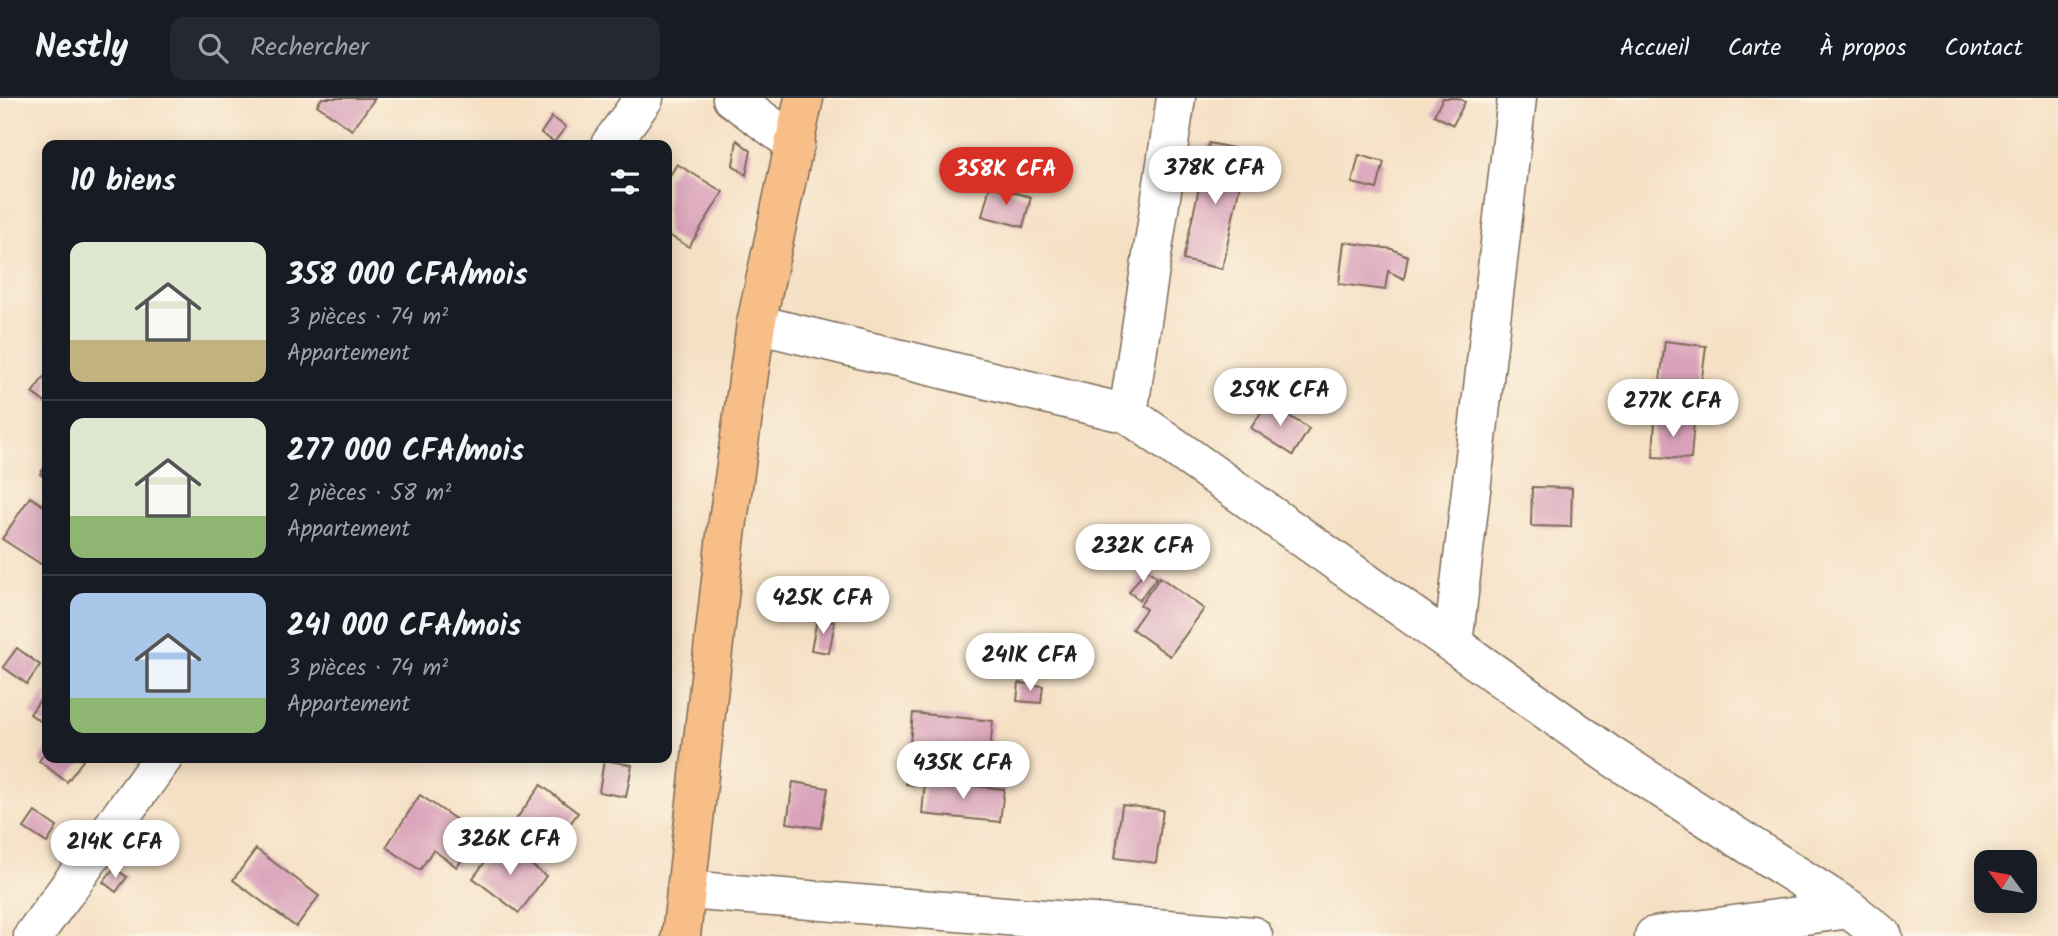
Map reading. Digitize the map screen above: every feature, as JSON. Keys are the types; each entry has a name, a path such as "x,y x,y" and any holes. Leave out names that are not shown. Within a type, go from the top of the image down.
{"highway":[{"path":"681,936 726,535 756,324 804,98"}],"street":[{"path":"614,140 644,98"},
{"path":"732,98 795,144"},
{"path":"1128,414 1176,98"},
{"path":"1453,644 1517,98"},
{"path":"756,324 1128,414 1611,756 1849,909 1883,936"},
{"path":"33,936 159,763"},
{"path":"686,890 1253,936"},
{"path":"1654,936 1849,909"}],"building":[{"path":"322,98 375,98 352,130 317,105"},
{"path":"1443,98 1458,98 1465,102 1453,125 1434,115"},
{"path":"552,117 566,127 556,140 541,133"},
{"path":"737,140 751,151 746,175 733,165"},
{"path":"1209,143 1247,151 1222,269 1183,260"},
{"path":"1359,155 1384,162 1377,189 1352,183"},
{"path":"677,164 723,192 689,247 672,237 672,172"},
{"path":"990,186 1031,197 1023,227 982,216"},
{"path":"1344,242 1392,249 1408,256 1404,279 1388,271 1385,290 1339,284"},
{"path":"1665,341 1706,346 1701,385 1660,381"},
{"path":"42,380 42,400 32,393"},
{"path":"1268,402 1309,429 1293,455 1251,428"},
{"path":"1655,419 1694,421 1691,459 1653,457"},
{"path":"1532,487 1572,488 1571,527 1531,526"},
{"path":"30,497 42,505 42,565 2,539"},
{"path":"1146,569 1157,577 1139,600 1129,592"},
{"path":"1160,577 1204,609 1170,656 1132,629 1146,609 1140,605"},
{"path":"817,619 835,622 829,653 811,650"},
{"path":"17,648 40,665 27,684 3,667"},
{"path":"1019,683 1043,686 1041,703 1017,701"},
{"path":"42,697 42,722 30,714"},
{"path":"913,713 993,721 988,768 1001,769 999,784 973,781 974,765 924,761 922,786 906,784"},
{"path":"42,757 42,763 81,763 67,782 39,761"},
{"path":"604,763 632,765 626,797 599,792"},
{"path":"925,781 1004,789 1000,822 922,814"},
{"path":"793,782 828,788 821,828 787,823"},
{"path":"541,785 578,813 551,849 514,822"},
{"path":"420,795 479,835 457,867 433,850 420,870 386,847"},
{"path":"1122,805 1163,810 1156,863 1115,858"},
{"path":"35,812 57,827 47,843 24,828"},
{"path":"500,842 546,876 519,913 473,878"},
{"path":"256,849 319,896 296,927 233,880"},
{"path":"114,868 127,877 116,892 103,882"}]}
